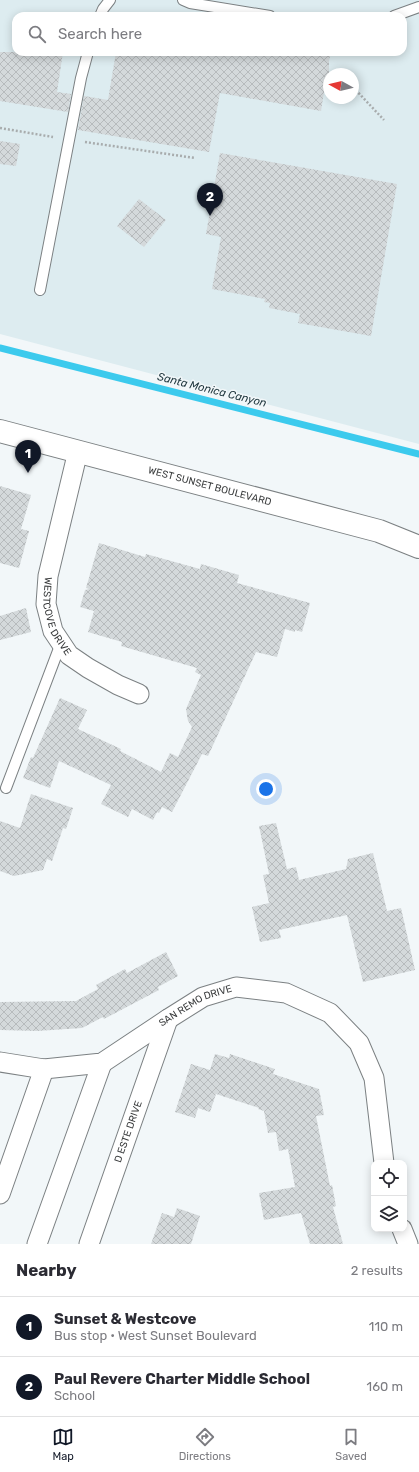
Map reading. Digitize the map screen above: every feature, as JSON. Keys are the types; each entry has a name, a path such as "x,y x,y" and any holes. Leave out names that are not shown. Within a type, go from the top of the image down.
{"main road":[{"name":"WEST SUNSET BOULEVARD","path":"0,431 379,531 419,547"}],"street":[{"name":"WESTCOVE DRIVE","path":"78,451 47,583 46,604 53,631 69,655 118,685 139,694"},
{"name":"SAN REMO DRIVE","path":"0,1062 44,1069 102,1062 168,1018 203,997 236,987 286,993 330,1013 359,1043 374,1078 384,1160"},
{"name":"D ESTE DRIVE","path":"89,1244 168,1018"},
{"path":"37,1244 102,1062"},
{"path":"0,1194 44,1069"},
{"path":"403,1232 408,1244"}],"lane":[{"path":"102,12 110,0"},
{"path":"183,0 190,3 245,12"},
{"path":"405,12 419,7"},
{"path":"40,290 81,78 87,56"},
{"path":"6,788 61,643"}],"path":[{"path":"359,93 384,120"},
{"path":"0,128 52,137"},
{"path":"79,142 195,158"}],"shaded area":[{"path":"0,0 419,0 419,444 0,334"}],"building":[{"path":"0,52 12,52 12,56 62,56 57,92 71,94 68,112 0,101"},
{"path":"115,56 330,56 329,68 323,68 323,99 321,111 220,93 209,152 78,130 84,96 108,100"},
{"path":"0,141 20,144 16,166 0,164"},
{"path":"220,153 397,184 371,336 298,323 300,314 269,308 270,303 264,302 265,299 212,289 221,237 206,234"},
{"path":"139,199 166,220 144,247 117,226"},
{"path":"0,486 31,495 21,529 29,531 19,568 0,563"},
{"path":"99,543 145,557 146,554 200,569 201,564 239,575 237,583 310,603 302,632 295,630 295,632 285,629 277,657 256,652 208,756 202,754 172,812 162,807 159,813 157,812 153,820 132,809 128,817 101,804 111,785 59,761 50,788 23,778 31,757 33,758 60,698 87,710 78,729 121,749 120,751 161,772 170,753 178,757 192,727 188,721 186,709 201,675 195,672 197,668 121,646 122,642 88,632 94,611 80,607 85,590 89,589 86,588"},
{"path":"26,608 31,632 0,640 0,616"},
{"path":"31,794 73,808 66,829 63,828 52,861 47,859 43,870 14,876 0,871 0,821 20,828"},
{"path":"276,823 287,869 296,867 299,880 346,869 348,859 373,853 387,911 401,908 415,970 363,982 347,915 279,930 281,938 260,942 252,907 269,903 263,875 269,874 259,826"},
{"path":"166,952 178,976 158,987 159,990 104,1019 103,1017 82,1028 37,1031 0,1030 0,1002 76,1001 98,989 96,985 125,969 127,973"},
{"path":"215,1054 229,1058 230,1054 275,1069 273,1074 319,1089 324,1115 316,1116 330,1186 332,1185 336,1206 333,1207 343,1244 310,1244 301,1213 264,1220 259,1193 295,1187 288,1149 279,1151 276,1132 268,1133 264,1111 216,1094 210,1112 198,1108 195,1118 175,1112 191,1064 210,1070"},
{"path":"177,1208 200,1216 191,1244 151,1244 162,1213 174,1217"}],"waterway":[{"name":"Santa Monica Canyon","path":"0,348 419,454"}],"place":[{"name":"Paul Revere Charter Middle School","path":"210,216"},
{"name":"Sunset & Westcove","path":"28,473"}]}
